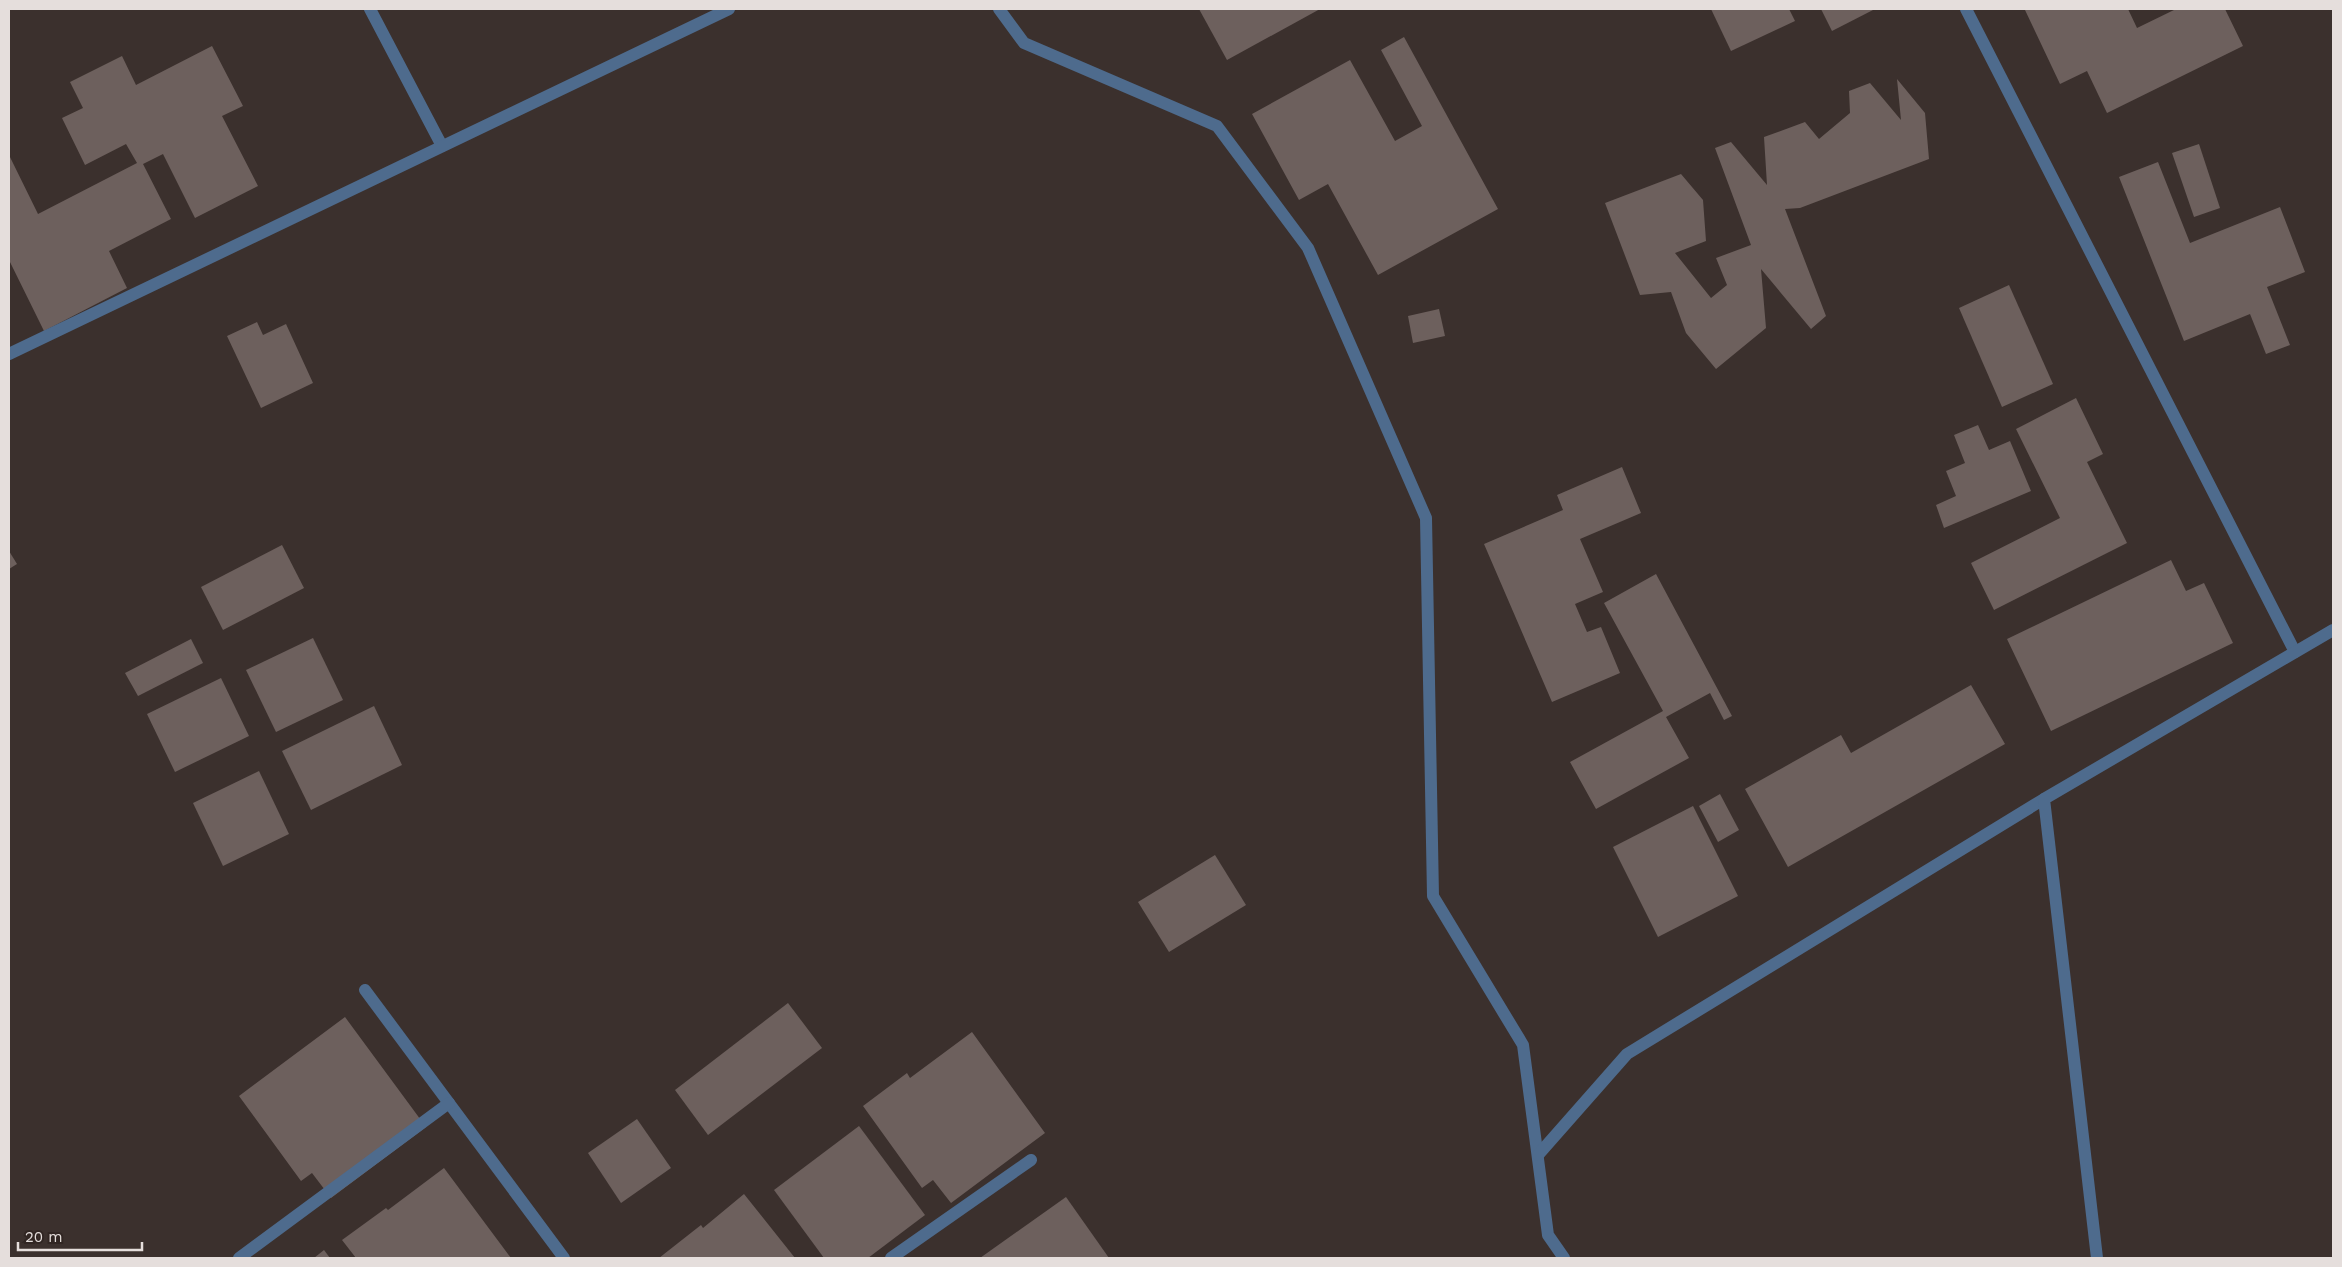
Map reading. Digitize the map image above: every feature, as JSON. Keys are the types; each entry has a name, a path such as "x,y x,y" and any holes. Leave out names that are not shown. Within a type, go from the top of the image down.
{"street":[{"path":"370,9 442,146"},
{"path":"9,354 729,9"},
{"path":"999,9 1024,43 1217,126 1308,248 1426,518 1433,896 1523,1045 1548,1235 1564,1258"},
{"path":"1966,9 2295,652"},
{"path":"1538,1155 1627,1054 2044,799 2333,630"},
{"path":"2044,799 2097,1258"},
{"path":"365,990 559,1256"},
{"path":"239,1258 449,1103"},
{"path":"891,1258 1031,1160"}],"building":[{"path":"1199,9 1320,9 1227,60"},
{"path":"1711,9 1789,9 1795,21 1731,51"},
{"path":"1821,9 1872,9 1873,10 1832,31"},
{"path":"2128,9 2137,28 2176,9 2225,9 2243,46 2107,113 2087,71 2060,84 2025,10"},
{"path":"1404,37 1498,209 1378,275 1328,184 1299,200 1252,114 1350,60 1395,141 1422,126 1381,50"},
{"path":"212,46 243,106 222,116 258,186 195,218 163,154 143,164 171,219 109,251 127,288 44,331 9,260 9,155 38,214 137,163 126,144 85,165 62,118 83,108 70,82 122,56 136,85"},
{"path":"1897,79 1925,113 1929,159 1800,208 1785,209 1826,316 1811,329 1761,269 1766,328 1716,369 1686,333 1671,292 1640,295 1605,203 1681,174 1703,200 1706,241 1675,253 1711,298 1727,285 1716,258 1751,245 1715,148 1731,142 1767,185 1764,137 1805,122 1819,139 1850,113 1849,91 1870,83 1901,120"},
{"path":"2199,144 2220,208 2194,217 2172,153"},
{"path":"2158,162 2190,243 2280,207 2305,272 2267,287 2290,345 2266,354 2250,314 2184,341 2119,177"},
{"path":"2009,285 2053,384 2002,407 1959,308"},
{"path":"1439,309 1445,336 1413,343 1408,316"},
{"path":"257,322 263,335 286,324 313,383 261,408 227,336"},
{"path":"2076,398 2103,454 2087,462 2127,543 1994,610 1971,563 2060,518 2016,429"},
{"path":"1978,425 1989,450 2010,441 2031,491 1944,528 1936,505 1956,496 1946,471 1965,463 1954,435"},
{"path":"1622,467 1641,513 1580,539 1603,592 1575,604 1587,632 1601,627 1620,673 1552,702 1484,544 1563,510 1557,495"},
{"path":"282,545 304,588 223,630 201,587"},
{"path":"9,551 17,564 9,569"},
{"path":"2171,560 2186,591 2204,583 2233,643 2051,731 2007,639"},
{"path":"1656,574 1732,716 1724,720 1710,693 1666,717 1689,758 1596,809 1570,762 1663,711 1604,603"},
{"path":"313,638 343,700 276,732 246,670"},
{"path":"191,639 203,663 138,696 125,673"},
{"path":"221,678 249,736 175,772 147,714"},
{"path":"1971,685 2005,744 1788,867 1745,789 1841,735 1851,753"},
{"path":"374,706 402,765 311,810 282,751"},
{"path":"259,771 289,834 223,866 193,803"},
{"path":"1720,794 1739,830 1718,842 1699,806"},
{"path":"1693,806 1738,896 1658,937 1613,847"},
{"path":"1215,855 1246,905 1169,952 1138,902"},
{"path":"788,1003 822,1048 708,1135 675,1090"},
{"path":"345,1017 426,1127 331,1198 312,1173 301,1181 239,1096"},
{"path":"972,1032 1045,1133 951,1203 933,1180 922,1188 863,1106 907,1073 910,1078"},
{"path":"637,1119 671,1168 621,1203 588,1153"},
{"path":"859,1126 925,1215 868,1258 824,1258 774,1190"},
{"path":"444,1168 511,1258 356,1258 342,1240 386,1208 388,1210"},
{"path":"744,1194 795,1258 659,1258 701,1225 703,1228"},
{"path":"1066,1197 1109,1258 980,1258"},
{"path":"324,1250 330,1258 314,1258"}]}
